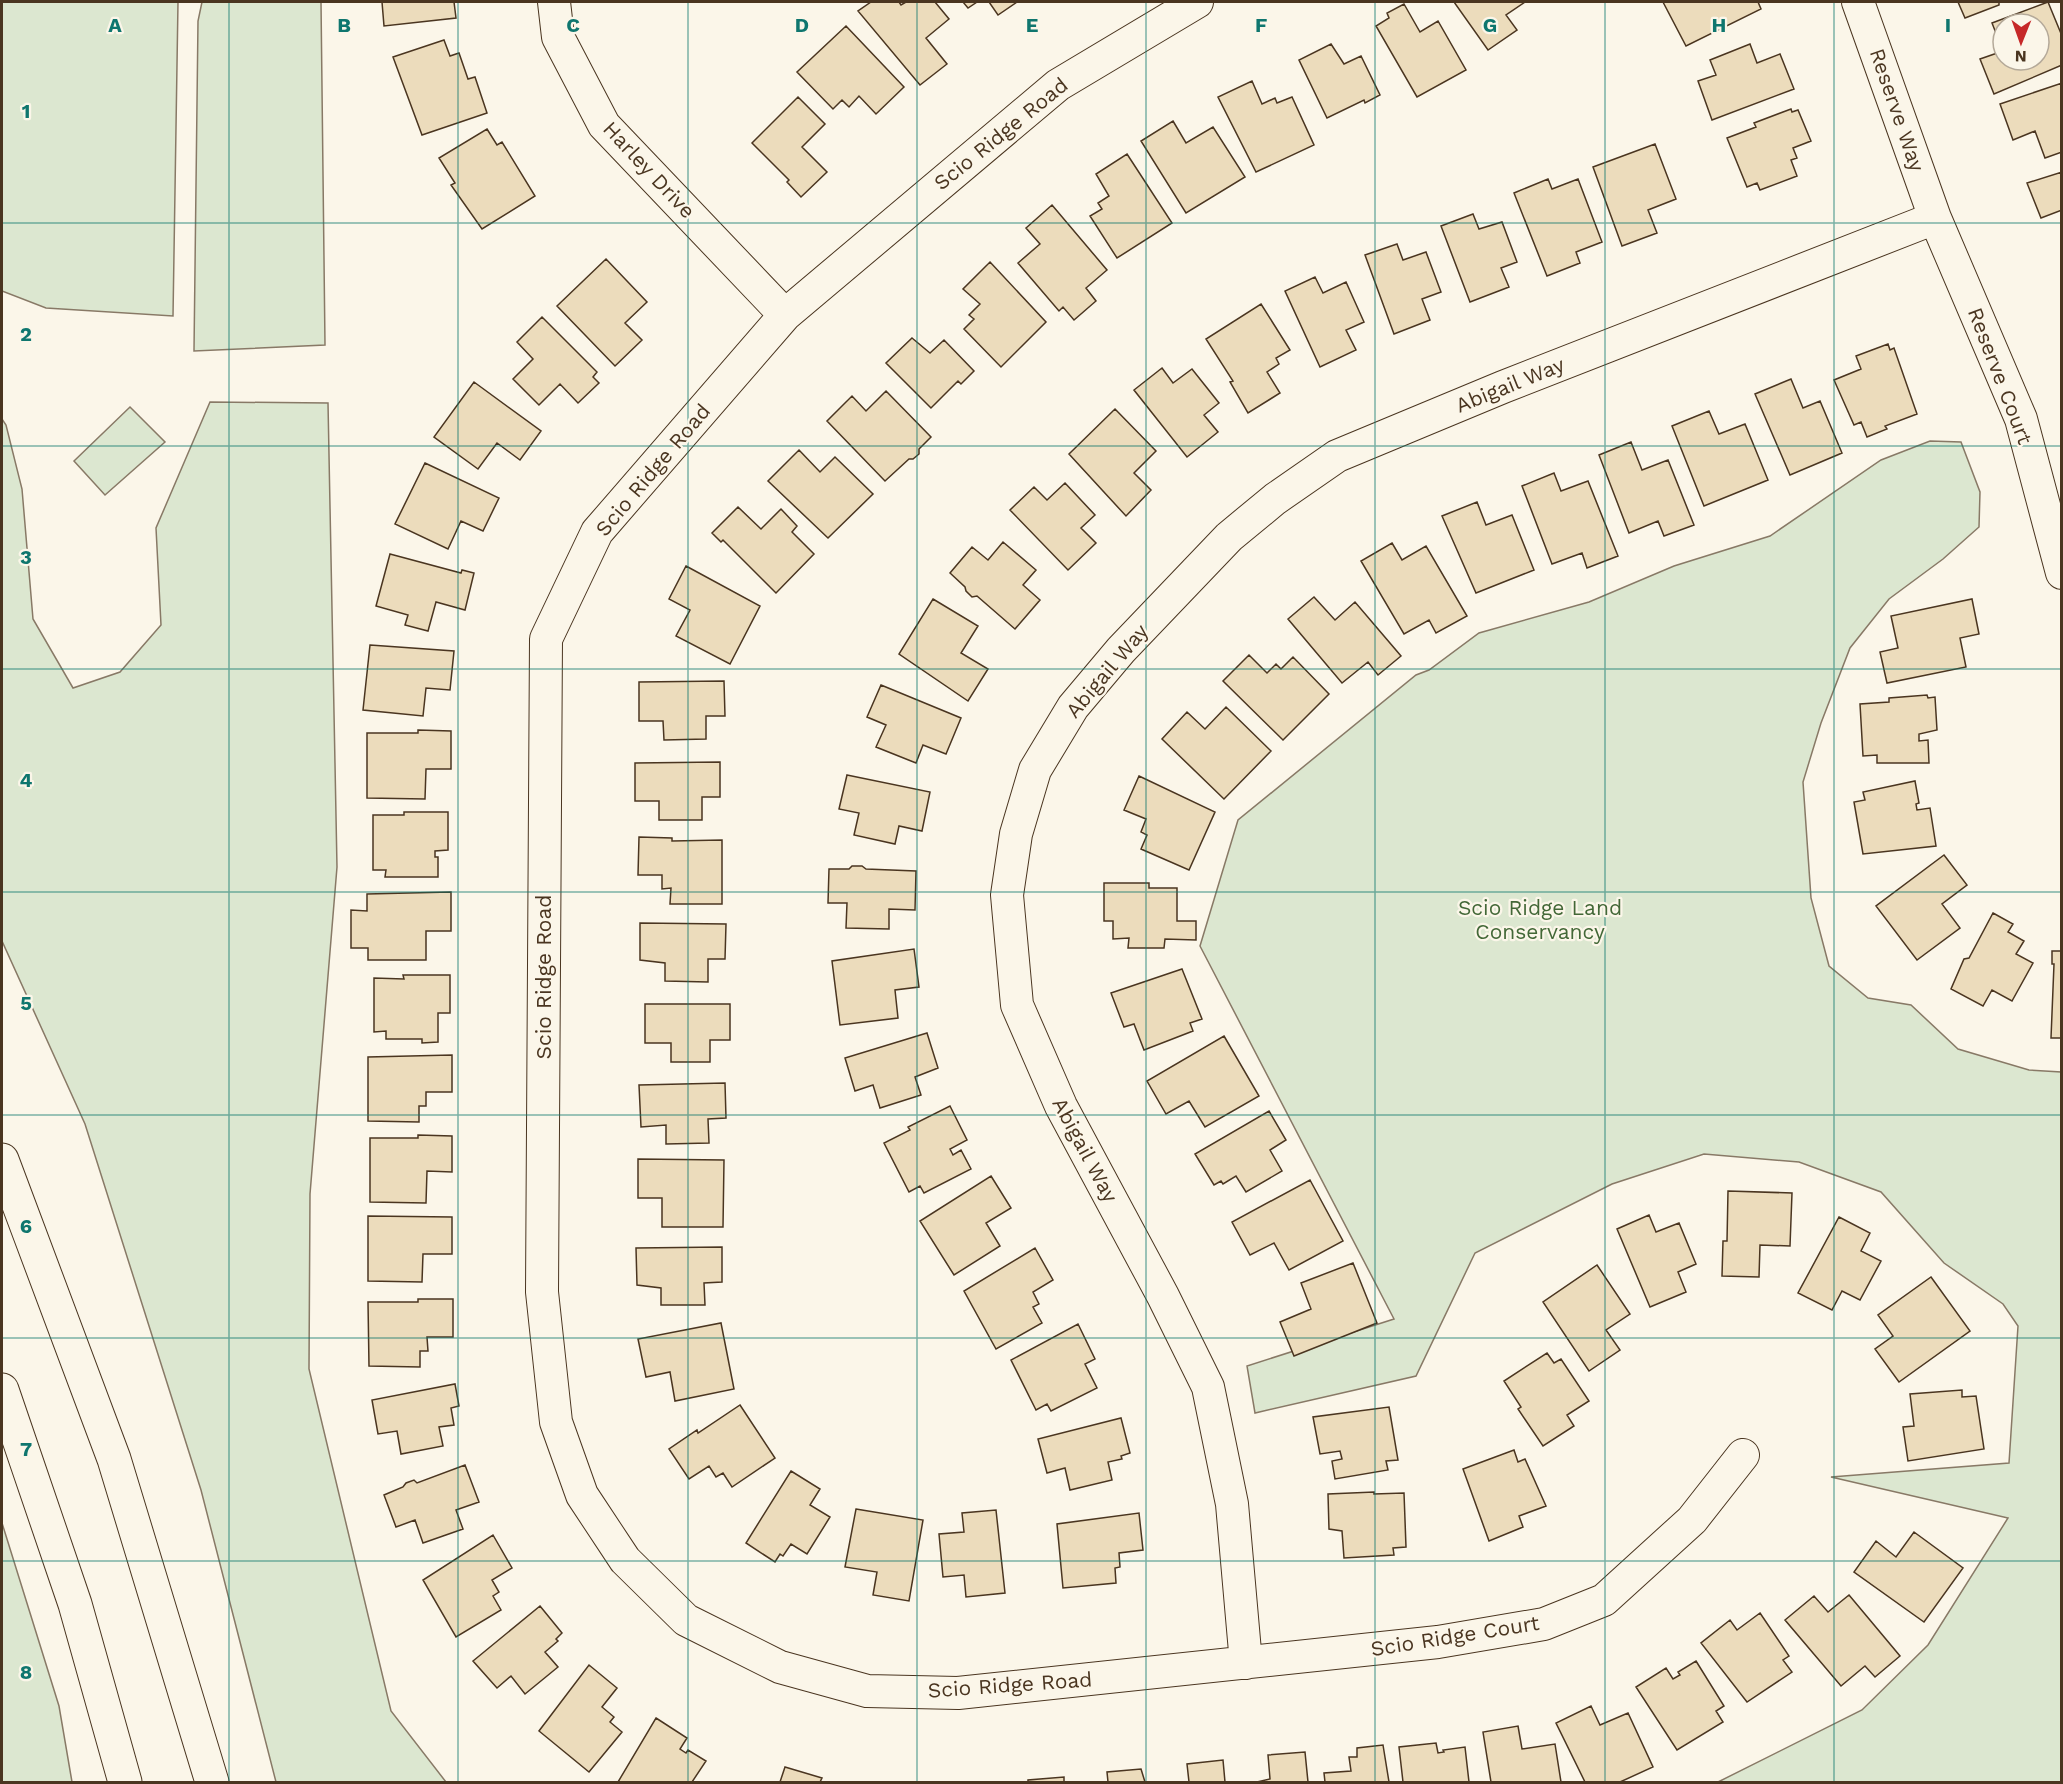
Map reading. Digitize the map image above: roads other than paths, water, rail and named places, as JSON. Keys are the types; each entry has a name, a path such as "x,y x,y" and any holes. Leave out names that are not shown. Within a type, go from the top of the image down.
{"highway":[{"path":"2,1160 114,1459 212,1782"},
{"path":"2,1390 75,1604 125,1782"}],"street":[{"name":"Harley Drive","path":"554,2 558,37 604,125 785,315"},
{"name":"Scio Ridge Road","path":"1197,2 1058,85 785,315 597,532 546,639 542,1292 556,1422 582,1495 625,1560 686,1620 780,1667 867,1691 958,1693 1246,1663"},
{"name":"Reserve Way","path":"1858,2 1935,218"},
{"name":"Reserve Court","path":"1935,218 2021,418 2061,573"},
{"name":"Abigail Way","path":"1246,1663 1232,1504 1208,1387 1163,1296 1061,1106 1017,1005 1007,895 1016,834 1035,770 1073,707 1121,650 1221,546 1275,499 1337,456 1514,382 1935,218"},
{"name":"Scio Ridge Court","path":"1246,1663 1438,1642 1544,1624 1604,1600 1692,1521 1743,1455"}],"park label":[{"name":"Scio Ridge Land Conservancy","path":"1540,920"}]}
